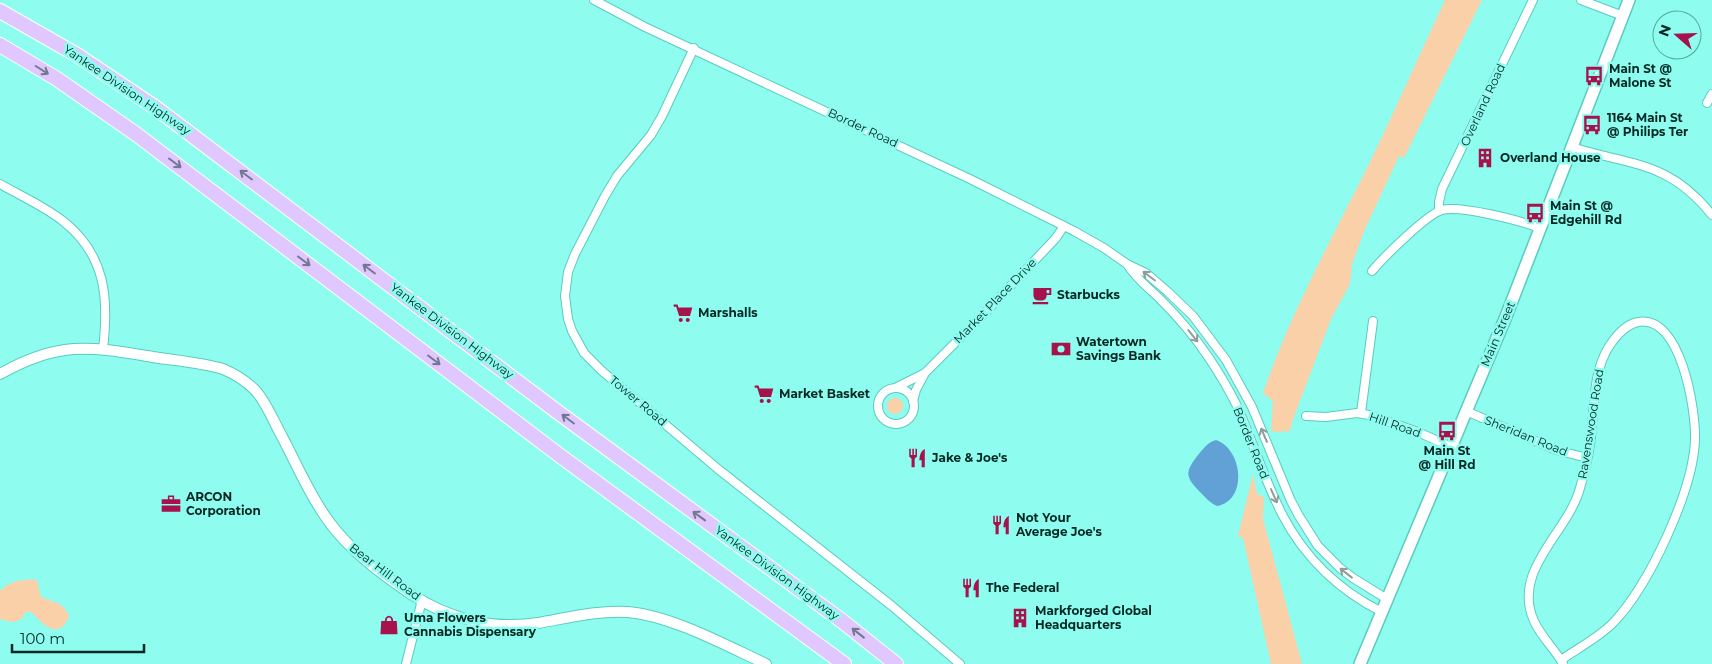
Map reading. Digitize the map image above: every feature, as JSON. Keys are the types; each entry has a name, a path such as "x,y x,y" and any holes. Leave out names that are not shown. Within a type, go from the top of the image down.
{"highway":[{"name":"Yankee Division Highway","path":"0,11 76,55 156,108 555,410 842,621 896,664"},
{"path":"0,45 57,79 136,134 560,455 844,664"}],"main road":[{"name":"Main Street","path":"1360,664 1505,319 1629,0"}],"street":[{"name":"Border Road","path":"594,0 645,27 694,48 964,176 1064,226 1104,248 1127,264 1146,272 1178,301 1206,332 1226,360 1252,408 1291,501 1318,546 1353,578 1387,599"},
{"name":"Overland Road","path":"1439,211 1442,189 1533,0"},
{"path":"1581,0 1623,16"},
{"name":"Tower Road","path":"694,48 659,122 651,135 617,176 575,254 568,272 566,296 568,319 572,330 584,353 602,371 718,469 892,606 960,664"},
{"path":"1707,103 1712,94"},
{"path":"1572,147 1660,171 1687,188 1712,215"},
{"path":"0,184 62,220 81,238 92,254 99,268 105,292 106,316 103,349"},
{"path":"1372,270 1428,217 1439,211 1452,209 1469,210 1540,228"},
{"name":"Market Place Drive","path":"913,401 916,390 925,373 1056,238 1064,226"},
{"name":"Border Road","path":"1127,264 1136,277 1184,325 1218,372 1236,404 1280,509 1300,544 1336,582 1363,602 1382,612"},
{"path":"1361,413 1373,322"},
{"name":"Ravenswood Road","path":"1641,322 1655,325 1665,332 1670,340 1690,389 1695,441 1690,470 1678,510 1664,543 1624,610 1601,633 1562,662 1535,622 1529,605 1530,585 1537,564 1562,527 1580,489 1592,426 1596,379 1606,350 1616,336 1630,325 1641,322"},
{"name":"Bear Hill Road","path":"0,374 33,358 55,351 82,348 103,349 214,367 232,373 254,389 264,402 318,504 335,530 356,551 422,600 441,610 464,618 499,625 532,624 603,613 641,614 659,618 688,629 766,664"},
{"name":"Market Place Drive","path":"897,387 925,373"},
{"path":"897,387 910,393 914,410 907,420 895,424 883,419 878,411 880,396 888,389 897,387"},
{"name":"Sheridan Road","path":"1466,410 1556,450 1587,458"},
{"name":"Hill Road","path":"1306,416 1326,417 1361,413 1381,418 1451,447"},
{"path":"406,664 422,600"}],"shaded area":[{"path":"1445,0 1482,0 1404,158 1399,156 1365,229 1352,264 1350,284 1331,319 1290,431 1271,431 1273,401 1263,393 1274,364 1298,306 1378,145"},
{"path":"895,398 901,400 903,406 901,412 895,414 889,412 887,406 889,400"},
{"path":"1253,474 1257,494 1264,497 1263,519 1302,664 1271,664 1243,538 1238,536"},
{"path":"34,579 39,584 41,597 60,604 69,614 61,628 50,628 31,612 26,612 20,620 11,622 0,619 0,591 11,583"}],"water":[{"path":"1216,440 1225,445 1232,453 1238,474 1234,495 1227,502 1217,506 1194,486 1188,474 1198,455 1208,444"}],"place":[{"name":"Main St @ Malone St","path":"1594,76"},
{"name":"1164 Main St @ Philips Ter","path":"1592,125"},
{"name":"Overland House","path":"1485,158"},
{"name":"Main St @ Edgehill Rd","path":"1535,213"},
{"name":"Starbucks","path":"1042,295"},
{"name":"Marshalls","path":"683,313"},
{"name":"Watertown Savings Bank","path":"1061,349"},
{"name":"Market Basket","path":"764,394"},
{"name":"Main St @ Hill Rd","path":"1447,431"},
{"name":"Jake & Joe's","path":"917,458"},
{"name":"ARCON Corporation","path":"171,504"},
{"name":"Not Your Average Joe's","path":"1001,525"},
{"name":"The Federal","path":"971,588"},
{"name":"Markforged Global Headquarters","path":"1020,618"},
{"name":"Uma Flowers Cannabis Dispensary","path":"389,625"}]}
